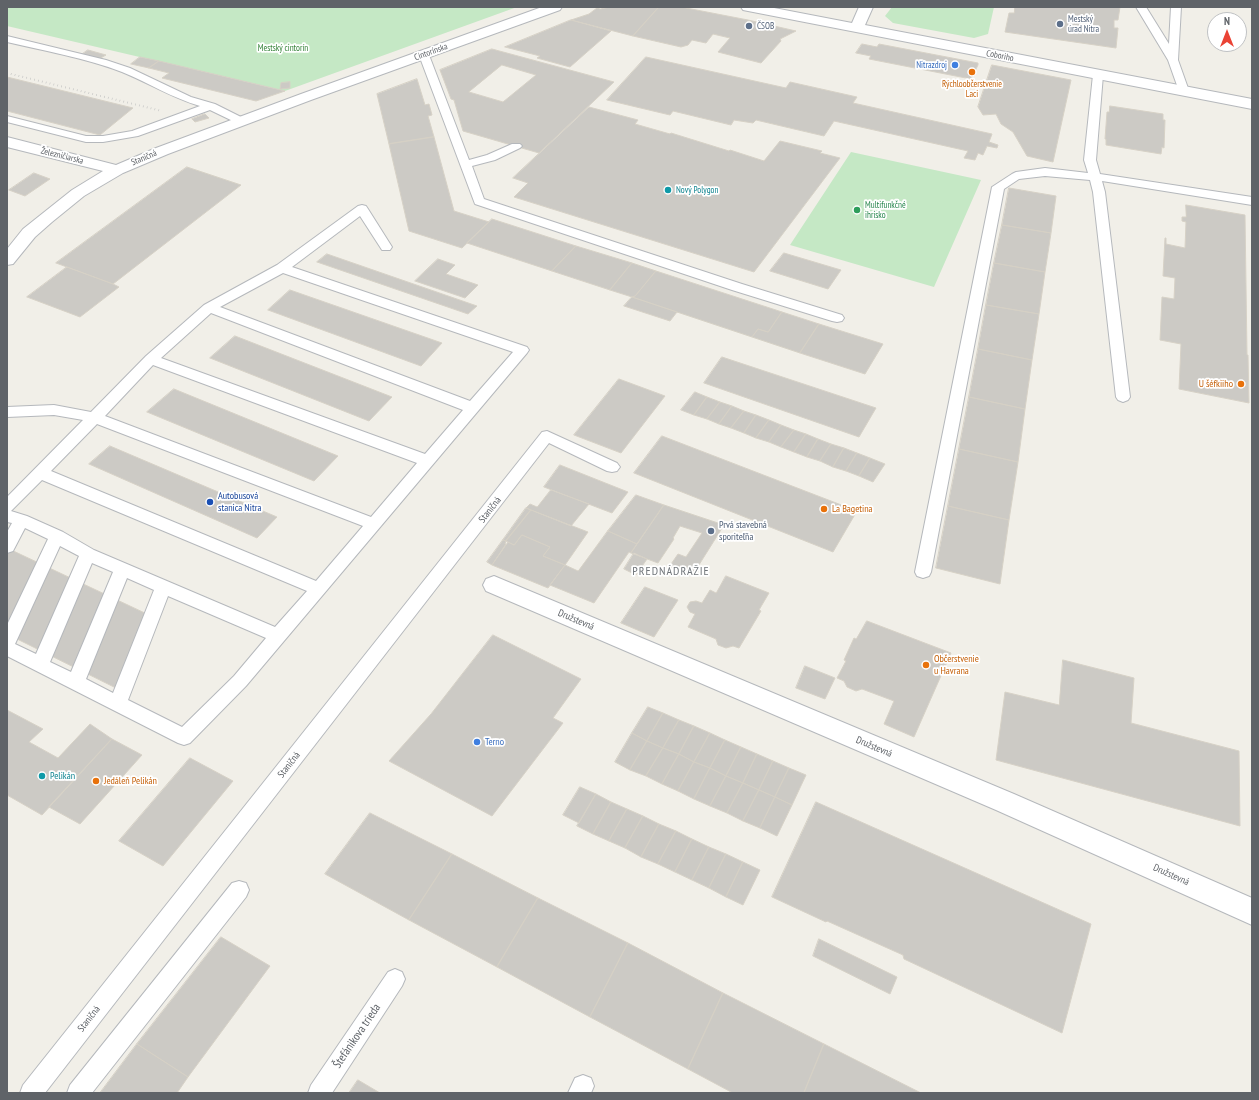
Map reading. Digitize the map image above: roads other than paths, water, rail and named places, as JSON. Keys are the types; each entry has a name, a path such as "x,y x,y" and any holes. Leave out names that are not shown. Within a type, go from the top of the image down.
{"street":[{"name":"Cintorínska","path":"306,97 556,7"},
{"name":"Coboriho","path":"748,7 775,10 857,28 1252,104"},
{"path":"857,28 866,7"},
{"name":"Staničná","path":"7,260 29,233 46,218 78,193 117,170 306,97"},
{"name":"Železničiarska","path":"7,142 117,170"},
{"name":"Družstevná","path":"494,585 1005,802 1252,912"}],"lane":[{"path":"1141,7 1173,60 1184,91"},
{"path":"1173,60 1176,7"},
{"path":"7,39 102,62 126,70 187,99 211,106 241,121"},
{"path":"424,55 479,201 737,287 838,318"},
{"path":"1098,75 1090,160 1099,192 1123,397"},
{"path":"7,119 86,139 103,139 134,134 211,106"},
{"path":"466,164 491,158 516,146"},
{"path":"923,572 998,188 1016,176 1045,172 1096,177 1252,201"},
{"path":"7,507 151,359 209,308 282,268 362,209 386,247"},
{"path":"7,648 184,737 240,681 522,350 282,268"},
{"path":"209,308 473,408"},
{"path":"151,359 428,460"},
{"path":"7,412 54,410 94,417 374,524"},
{"name":"Staničná","path":"31,1093 547,436 612,467"},
{"path":"40,473 319,589"},
{"path":"7,547 14,518 56,536 88,554 278,636"},
{"path":"7,643 56,536"},
{"path":"40,665 88,554"},
{"path":"76,682 123,568"},
{"path":"118,704 164,586"},
{"path":"78,1093 239,890"},
{"name":"Štefánikova trieda","path":"319,1093 395,979"}],"railway":[{"path":"7,73 162,111"}],"place":[{"name":"Mestský úrad Nitra","path":"1060,24"},
{"name":"ČSOB","path":"749,26"},
{"name":"Nitrazdroj","path":"955,65"},
{"name":"Rýchloobčerstvenie Laci","path":"972,72"},
{"name":"Nový Polygon","path":"668,190"},
{"name":"Multifunkčné ihrisko","path":"857,210"},
{"name":"U šéfkiiho","path":"1241,384"},
{"name":"Autobusová stanica Nitra","path":"210,502"},
{"name":"La Bagetina","path":"824,509"},
{"name":"Prvá stavebná sporiteľňa","path":"711,531"},
{"name":"Občerstvenie u Havrana","path":"926,665"},
{"name":"Terno","path":"477,742"},
{"name":"Pelikán","path":"42,776"},
{"name":"Jedáleň Pelikán","path":"96,781"}],"district":[{"name":"PREDNÁDRAŽIE","path":"671,572"}],"park label":[{"name":"Mestský cintorín","path":"283,48"}]}
